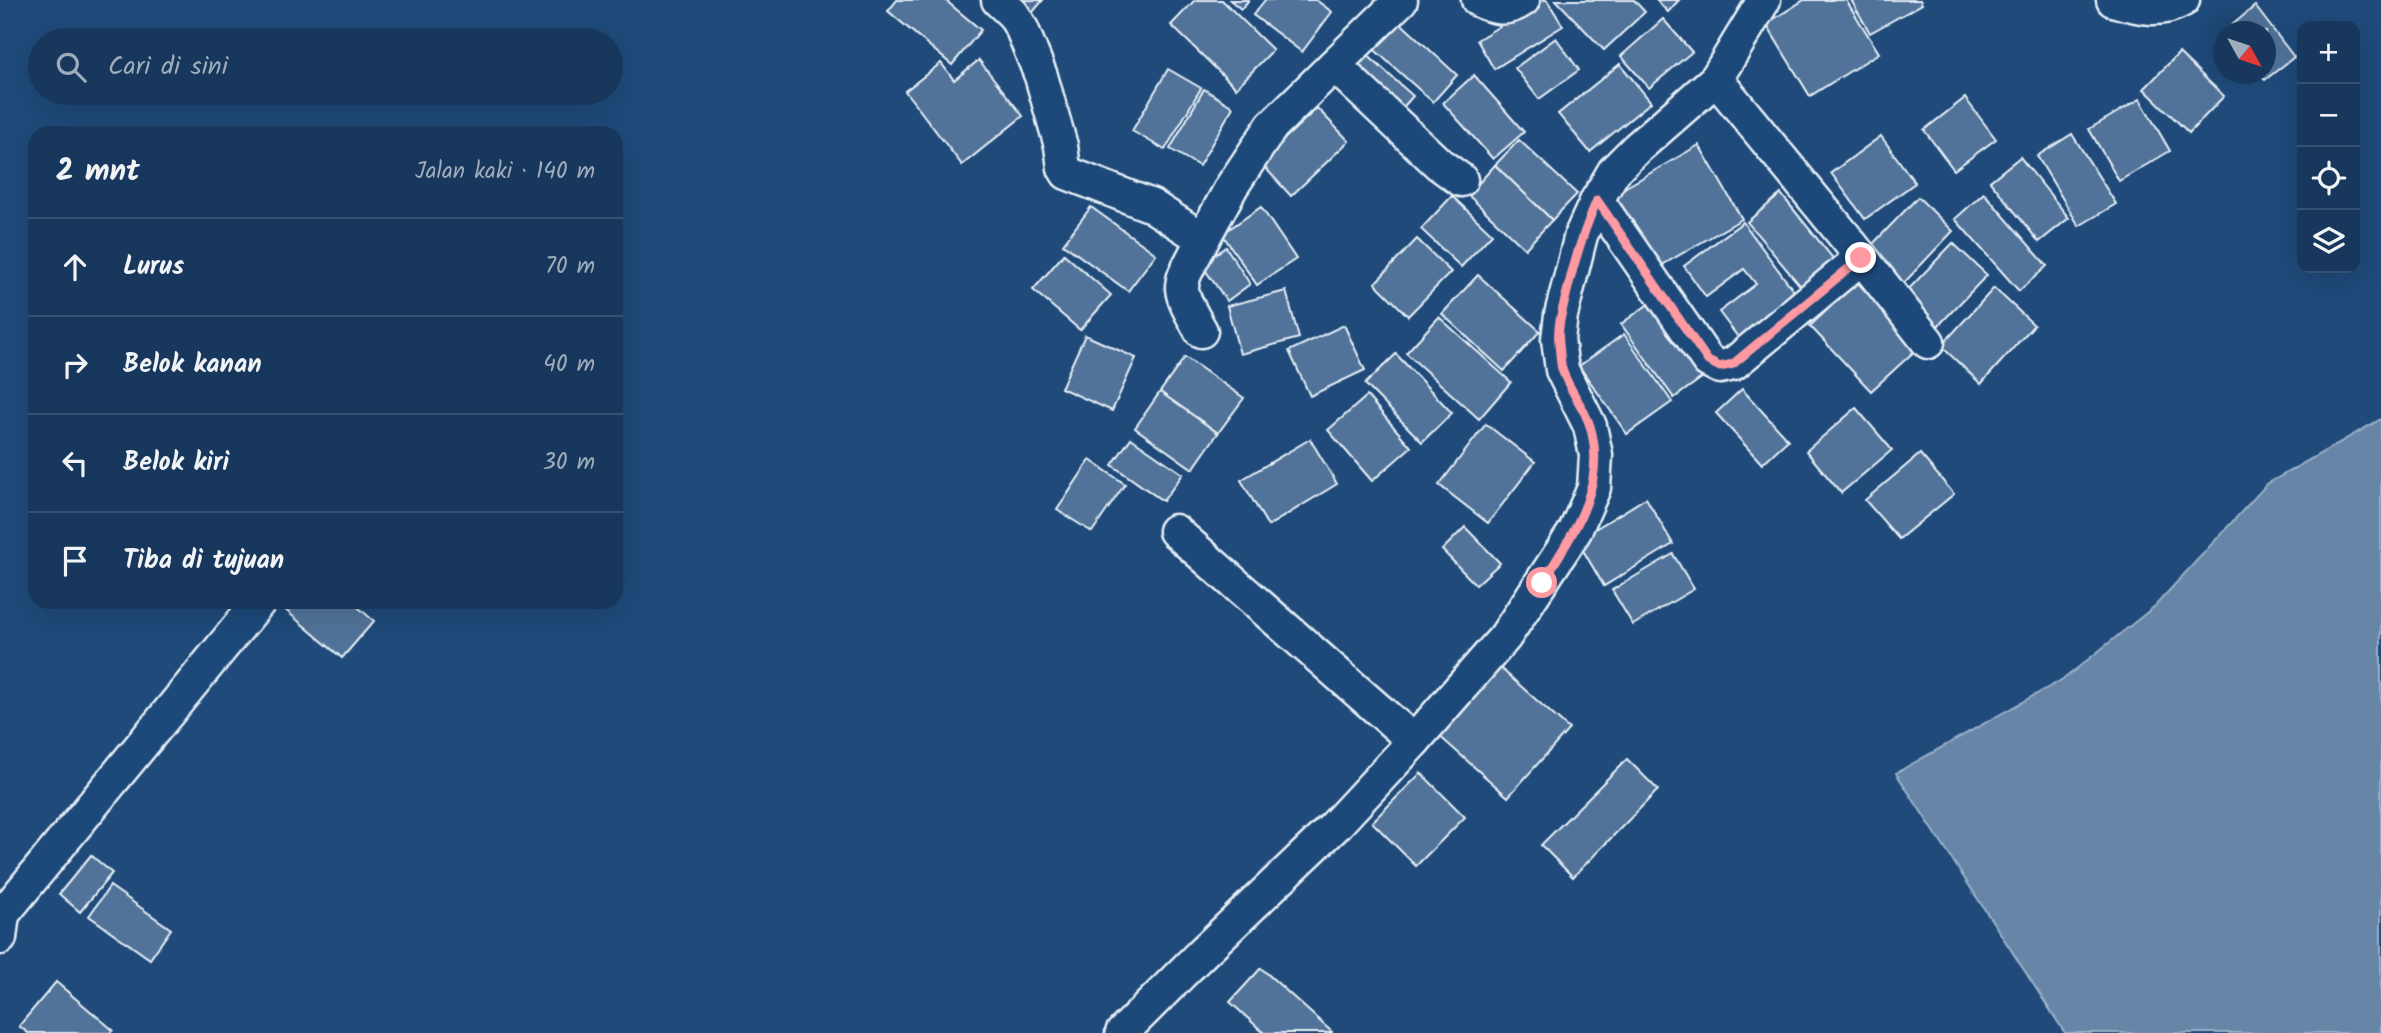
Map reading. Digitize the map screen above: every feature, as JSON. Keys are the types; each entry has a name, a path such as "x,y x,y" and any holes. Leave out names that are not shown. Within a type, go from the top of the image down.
{"street":[{"path":"998,0 1013,14 1023,29 1041,76 1067,173 1152,206 1203,239"},
{"path":"1201,331 1182,298 1181,281 1232,186 1272,127 1401,0"},
{"path":"1478,0 1493,8 1503,9 1523,0"},
{"path":"1122,1033 1334,827 1414,741 1505,637 1575,531 1594,488 1595,455 1590,426 1562,370 1558,339 1561,314 1581,235 1614,171 1716,79 1764,0"},
{"path":"2113,0 2153,9 2172,7 2183,0"},
{"path":"1334,65 1439,164 1461,180"},
{"path":"1716,79 1928,342"},
{"path":"1597,200 1708,361 1720,367 1733,364 1861,258"},
{"path":"1175,531 1414,741"},
{"path":"0,938 3,914 252,609"}],"water":[{"path":"2381,419 2381,1033 2065,1033 1896,773 2065,678 2155,606 2267,484"}],"building":[{"path":"897,0 945,0 981,30 952,65 888,11"},
{"path":"1018,0 1043,0 1033,12"},
{"path":"1195,0 1222,0 1273,50 1236,88 1171,25"},
{"path":"1230,0 1249,0 1241,9"},
{"path":"1265,0 1316,0 1332,12 1302,52 1253,15"},
{"path":"1542,0 1547,0 1563,26 1494,69 1477,40"},
{"path":"1556,0 1634,0 1645,12 1604,50"},
{"path":"1656,0 1679,0 1668,12"},
{"path":"1804,0 1846,0 1879,53 1810,96 1766,24"},
{"path":"1851,0 1920,0 1922,4 1870,33"},
{"path":"2255,6 2266,21 2237,21"},
{"path":"1393,16 1457,75 1433,102 1368,44"},
{"path":"1663,19 1692,52 1649,88 1621,56"},
{"path":"2276,33 2294,57 2276,71"},
{"path":"1556,38 1579,70 1539,99 1515,68"},
{"path":"1365,53 1413,96 1399,112 1351,70"},
{"path":"2179,53 2224,96 2189,133 2144,89"},
{"path":"979,60 1023,116 962,165 905,91 941,63 954,80"},
{"path":"1620,64 1651,102 1590,152 1558,114"},
{"path":"1168,69 1201,88 1165,150 1132,131"},
{"path":"1474,75 1524,132 1493,159 1443,103"},
{"path":"1204,89 1233,107 1199,166 1170,149"},
{"path":"1965,98 1996,139 1954,170 1924,130"},
{"path":"2140,99 2170,151 2119,181 2089,129"},
{"path":"1317,108 1349,141 1291,196 1260,162"},
{"path":"2072,134 2116,204 2079,226 2037,156"},
{"path":"1881,136 1915,183 1865,219 1831,173"},
{"path":"1519,140 1577,194 1552,220 1495,165"},
{"path":"1699,145 1742,219 1650,272 1607,198"},
{"path":"2020,157 2069,218 2039,242 1990,181"},
{"path":"1495,165 1552,220 1525,249 1468,195"},
{"path":"1984,193 2047,266 2019,291 1955,219"},
{"path":"1781,194 1836,262 1803,289 1747,222"},
{"path":"1452,196 1492,234 1461,267 1421,229"},
{"path":"1918,197 1953,231 1902,285 1867,250"},
{"path":"1091,207 1156,254 1128,291 1063,244"},
{"path":"1261,207 1296,259 1257,285 1222,234"},
{"path":"1743,222 1799,298 1741,341 1719,312 1756,284 1744,269 1706,297 1684,266"},
{"path":"1417,239 1451,272 1408,316 1375,283"},
{"path":"1953,243 1987,275 1938,326 1904,294"},
{"path":"1226,247 1250,284 1227,301 1201,264"},
{"path":"1064,254 1111,295 1080,330 1033,290"},
{"path":"1478,275 1540,331 1504,371 1442,314"},
{"path":"1857,282 1918,348 1871,391 1810,326"},
{"path":"1994,288 2034,325 1981,384 1941,346"},
{"path":"1286,291 1299,338 1240,354 1227,306"},
{"path":"1650,303 1703,377 1674,398 1621,324"},
{"path":"1439,317 1511,382 1479,419 1406,353"},
{"path":"1344,325 1365,370 1310,396 1289,351"},
{"path":"1624,334 1672,402 1627,434 1579,366"},
{"path":"1085,335 1136,358 1112,411 1061,388"},
{"path":"1396,354 1452,413 1422,442 1365,384"},
{"path":"1185,357 1244,398 1218,433 1160,392"},
{"path":"1742,389 1788,440 1762,464 1716,413"},
{"path":"1160,392 1218,433 1193,469 1135,428"},
{"path":"1367,396 1411,447 1372,481 1328,430"},
{"path":"1856,408 1892,450 1841,493 1806,451"},
{"path":"1486,424 1535,462 1488,523 1439,485"},
{"path":"1131,438 1183,474 1163,501 1112,465"},
{"path":"1310,439 1337,484 1268,526 1241,480"},
{"path":"1920,454 1954,494 1899,539 1865,500"},
{"path":"1090,460 1125,484 1092,532 1057,510"},
{"path":"1646,498 1673,544 1604,586 1577,540"},
{"path":"1465,527 1500,563 1476,585 1442,550"},
{"path":"1673,554 1694,589 1633,625 1612,590"},
{"path":"284,609 360,609 374,621 342,658"},
{"path":"1497,665 1569,729 1508,797 1437,734"},
{"path":"1627,759 1658,790 1573,877 1541,845"},
{"path":"1421,773 1465,817 1416,866 1372,822"},
{"path":"91,855 112,873 80,912 59,894"},
{"path":"110,886 171,929 150,959 89,916"},
{"path":"1261,968 1332,1032 1264,1033 1230,1002"},
{"path":"56,982 113,1030 110,1033 28,1033 19,1026"}],"route":[{"path":"1542,583 1575,531 1594,488 1595,455 1590,426 1562,370 1558,339 1572,265 1581,235 1597,200 1708,361 1720,367 1733,364 1861,258"}]}
